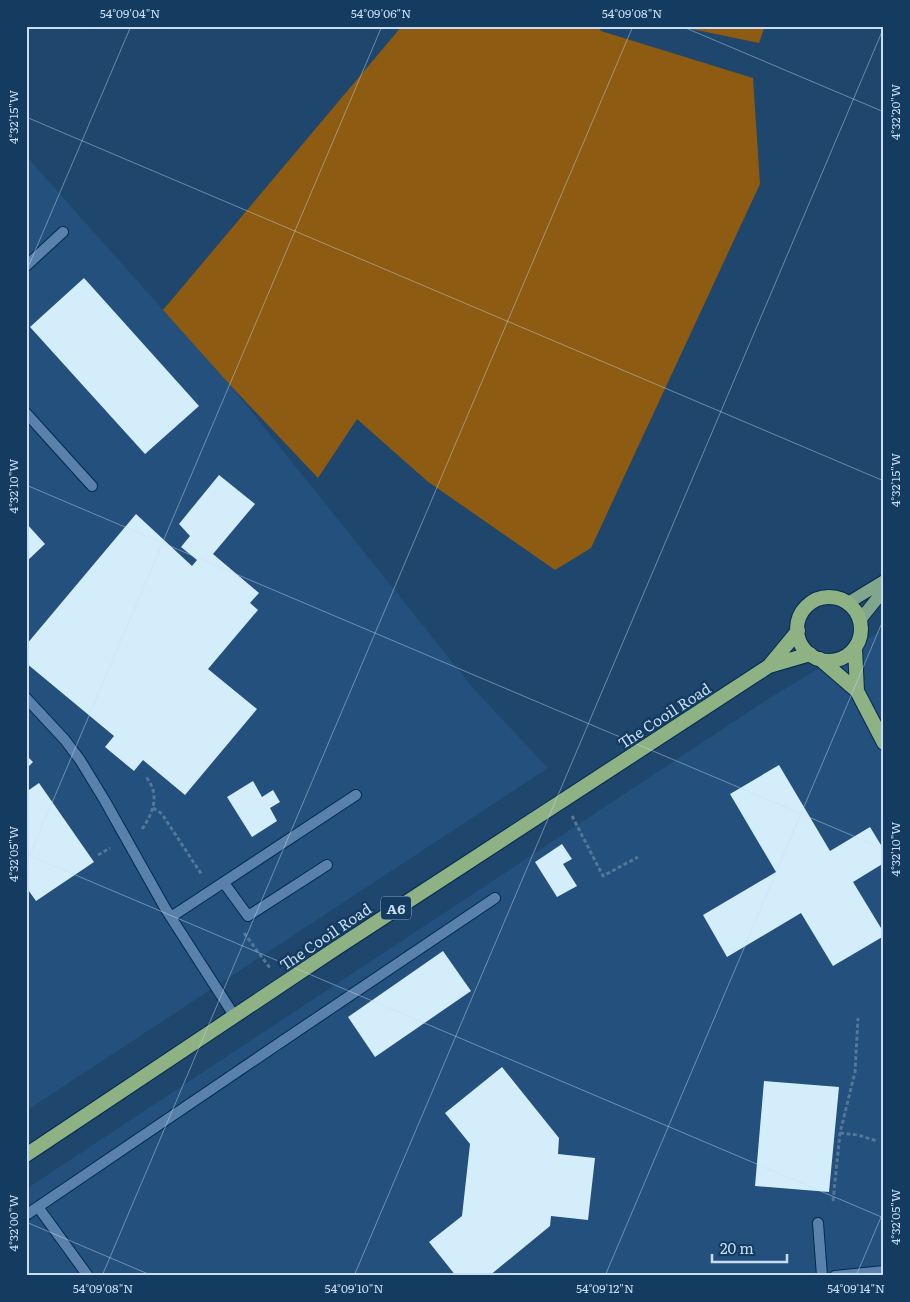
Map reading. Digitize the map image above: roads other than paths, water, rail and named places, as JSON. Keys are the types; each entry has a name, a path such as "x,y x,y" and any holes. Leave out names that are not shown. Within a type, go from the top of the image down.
{"highway":[{"path":"815,657 830,661 839,659 848,655 855,648 859,640 860,620 855,610 839,598 828,597 814,601 802,612 798,621 799,640 815,657 857,691 884,743"},
{"name":"The Cooil Road","path":"26,1155 343,943 769,666 798,631"},
{"path":"855,648 857,691"},
{"name":"The Cooil Road","path":"769,666 815,657"}],"main road":[{"path":"848,603 884,582"},
{"path":"860,620 884,590"}],"street":[{"path":"26,266 64,232"},
{"path":"26,413 92,486"},
{"path":"26,698 66,740 80,760 170,917 235,1016"},
{"path":"170,917 356,795"},
{"path":"224,883 248,916 327,865"},
{"path":"26,1215 495,898"},
{"path":"38,1207 88,1276"},
{"path":"818,1223 822,1276"},
{"path":"835,1276 884,1271"}]}
